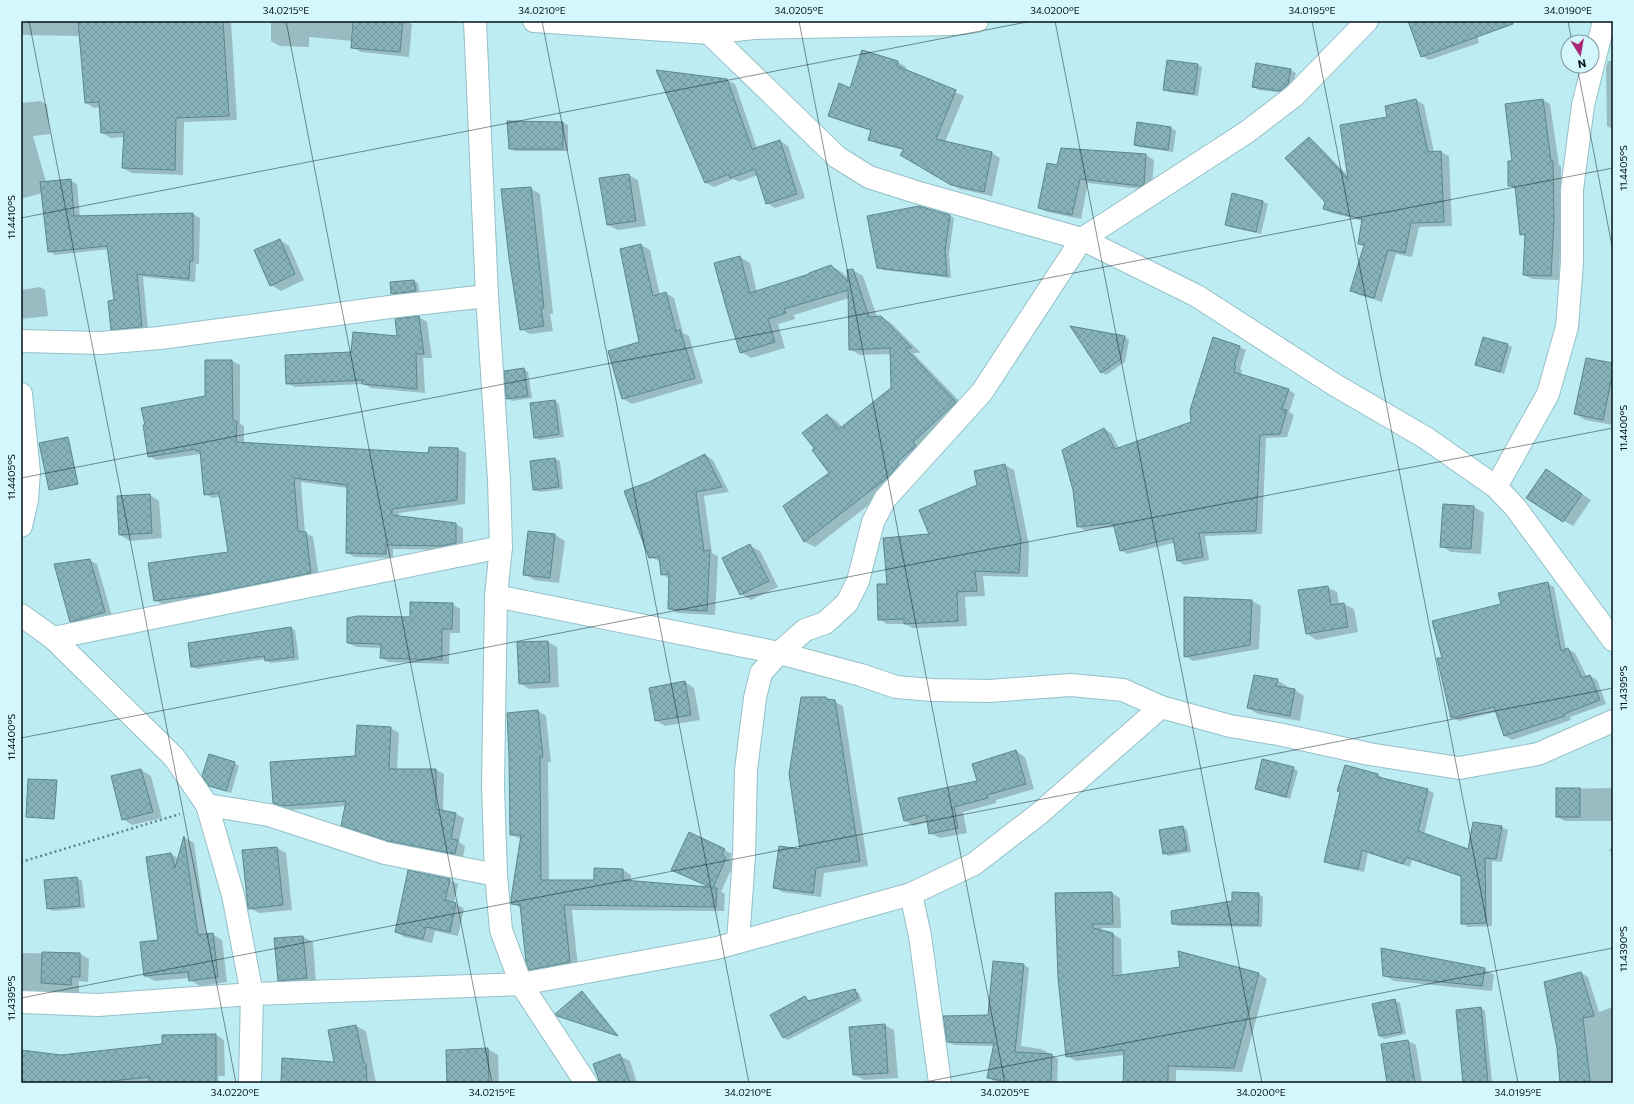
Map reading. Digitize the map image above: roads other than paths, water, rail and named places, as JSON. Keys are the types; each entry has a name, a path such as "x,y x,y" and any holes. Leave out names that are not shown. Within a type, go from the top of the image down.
{"street":[{"path":"475,21 487,296 500,480 501,547 496,596 493,786 496,875 501,930 521,984 586,1083"},
{"path":"534,21 709,33 754,28 826,24 953,24 977,21"},
{"path":"738,942 744,856 746,770 755,698 761,673 779,653 805,630 825,623 847,603 858,581 874,522 885,499 982,392 1082,239 1247,132 1294,96 1367,21"},
{"path":"1496,487 1548,394 1567,327 1572,262 1572,190 1583,105 1604,21"},
{"path":"709,33 837,157 869,177 916,192 1082,239 1198,296 1335,384 1426,438 1496,487 1516,507 1613,640"},
{"path":"21,340 100,343 160,338 397,306 487,296"},
{"path":"21,394 30,472 27,500 21,526"},
{"path":"52,638 501,547"},
{"path":"496,596 779,653 861,675 896,687 932,690 989,691 1072,685 1123,690 1161,708 1230,726 1278,734 1369,754 1458,768 1538,754 1613,721"},
{"path":"21,615 52,638 174,757 207,806 233,895 252,994 250,1083"},
{"path":"21,1002 98,1005 252,994 521,984 717,948 912,894 974,864 1040,813 1161,708"},
{"path":"207,806 269,815 385,853 496,875"},
{"path":"912,894 920,936 940,1083"}]}
